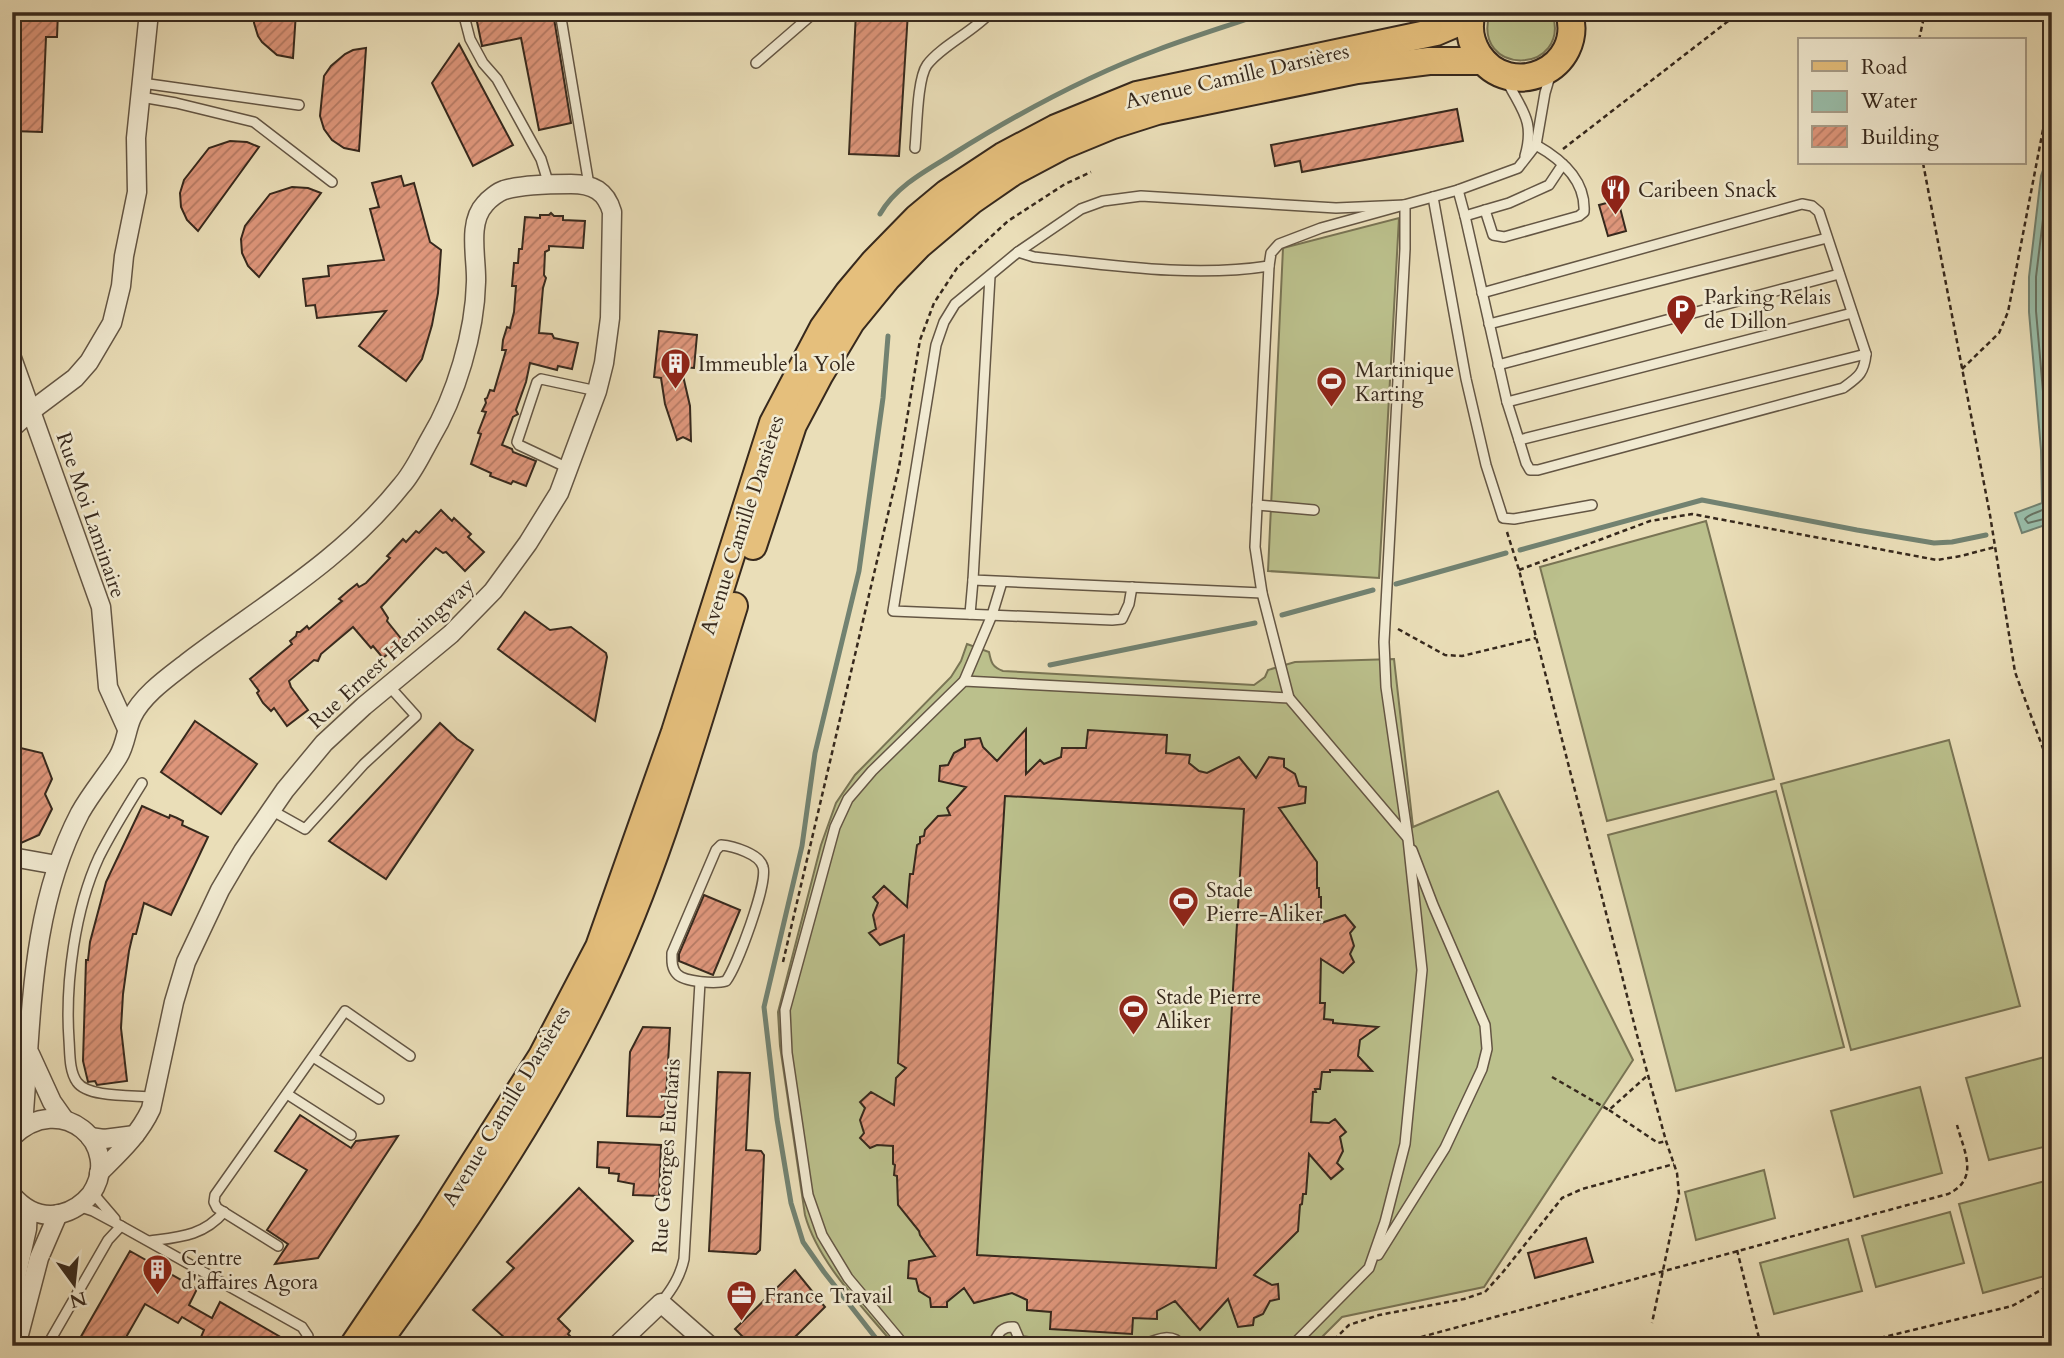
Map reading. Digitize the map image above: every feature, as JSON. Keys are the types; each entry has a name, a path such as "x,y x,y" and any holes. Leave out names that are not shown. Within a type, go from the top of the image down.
{"main road":[{"path":"1552,67 1562,58 1568,46 1570,23 1592,12"},
{"path":"1472,14 1470,33 1474,48 1494,68"},
{"name":"Avenue Camille Darsières","path":"353,1346 430,1232 542,1056 599,947 675,732 773,423 823,328 848,293 916,218 947,193 1003,156 1091,112 1137,95 1436,32 1472,14"},
{"name":"Avenue Camille Darsières","path":"375,1346 443,1252 505,1157 563,1060 601,986 642,888 659,839 793,425 851,322 887,278 939,227 1013,172 1062,146 1157,111 1357,70 1429,61 1494,68 1521,78 1537,75 1552,67"}],"street":[{"path":"12,428 75,378 89,362 112,323 137,192 136,147 149,12"},
{"path":"17,1132 24,1112 36,954 57,865 85,804 120,755 127,729 137,708 189,661 315,571 356,535 403,485 433,436 465,355 472,323 476,282 475,227 483,206 501,191 549,185 589,185"},
{"name":"Rue Ernest Hemingway","path":"99,1173 146,1121 151,1109 174,1002 187,962 220,890 271,810 324,743 451,634 493,591 559,493 597,391 610,318 612,212 608,200 589,185"},
{"name":"Rue Moi Laminaire","path":"12,358 101,607 108,687 127,729"},
{"path":"12,857 57,865"},
{"path":"29,1052 52,1102 64,1119"},
{"path":"12,1195 28,1209 48,1215 58,1214 78,1206 93,1190 99,1173 100,1160 90,1137 78,1126 64,1119 34,1120 17,1132"},
{"path":"90,1137 104,1139 135,1135"},
{"path":"12,1295 27,1229 28,1209"},
{"path":"16,1346 39,1258 58,1214"},
{"path":"616,1346 661,1303 710,1346"}],"lane":[{"path":"463,12 470,39 483,64 497,79 541,159 549,185"},
{"path":"560,12 589,185"},
{"path":"756,63 815,12"},
{"path":"915,148 921,79 925,67 991,12"},
{"path":"1292,1346 1369,1268 1445,1148 1478,1080 1487,1049 1485,1026 1408,839 1289,698 1262,593 1255,547 1271,253 1279,243 1321,228 1512,172 1536,145 1552,67"},
{"path":"1494,68 1527,117 1530,139 1524,161"},
{"path":"141,90 299,105"},
{"path":"141,90 176,103 254,122 332,182"},
{"path":"1485,210 1493,234 1498,237 1579,216 1584,212 1585,207 1576,179 1555,155 1536,145"},
{"path":"1465,216 1509,203 1549,185 1563,164"},
{"path":"1458,190 1507,402 1530,470 1843,388 1858,377 1864,368 1866,354 1819,212 1812,206 1802,204 1482,293"},
{"path":"1132,587 1129,604 1122,619 894,611 936,345 944,322 956,304 1018,252 1081,209 1102,201 1141,196 1336,208 1405,205"},
{"path":"1433,197 1466,379 1486,465 1503,518 1514,519 1592,505"},
{"path":"1369,1268 1385,1222 1405,1144 1422,970 1408,839 1386,687 1385,622 1405,249 1405,205"},
{"path":"1489,324 1827,238"},
{"path":"1018,252 1034,257 1155,269 1233,271 1269,266"},
{"path":"1498,365 1839,274"},
{"path":"970,614 990,276"},
{"path":"1507,402 1852,313"},
{"path":"1519,440 1866,354"},
{"path":"568,468 519,446 517,442 537,382 541,379 597,391"},
{"path":"1257,506 1314,510"},
{"path":"973,580 1262,593"},
{"path":"905,1346 848,1278 822,1235 808,1195 787,1053 785,1010 835,827 848,799 872,771 964,681 992,615 1002,582"},
{"path":"964,681 1289,698"},
{"path":"271,810 305,829 364,764 416,716 389,686"},
{"path":"142,783 98,860 85,898 74,944 68,1023 71,1069 77,1083 92,1092 153,1097"},
{"path":"721,845 730,846 760,860 764,868 764,878 750,929 726,981 700,982 679,977 674,972 672,953 716,850 721,845"},
{"name":"Rue Georges Eucharis","path":"661,1303 675,1285 684,1259 700,982"},
{"path":"278,1246 217,1208 215,1195 345,1011 410,1056"},
{"path":"313,1057 379,1099"},
{"path":"287,1094 351,1135"},
{"path":"93,1190 121,1226"},
{"path":"78,1206 121,1226 302,1327 308,1336 308,1346"},
{"path":"148,1241 199,1232 224,1212"},
{"path":"47,1346 108,1240 121,1226"},
{"path":"992,1346 999,1331 1006,1327 1014,1328 1020,1342 1061,1346"},
{"path":"1140,1346 1168,1337 1177,1338 1183,1346"}],"path":[{"path":"1555,155 1740,12"},
{"path":"1919,38 1925,12"},
{"path":"1962,369 1999,333 2008,312 2046,114 2052,99"},
{"path":"1923,164 1995,547 2014,672 2051,772 2052,793"},
{"path":"782,967 882,543 899,467 920,340 929,315 957,268 1008,221 1065,184 1091,172"},
{"path":"1519,570 1650,521 1692,514 1937,560 1995,547"},
{"path":"1503,518 1519,570 1648,1074 1677,1173 1679,1194 1652,1323"},
{"path":"1385,622 1445,655 1462,656 1536,638"},
{"path":"1609,1110 1648,1074"},
{"path":"1552,1077 1609,1110 1658,1143 1666,1141"},
{"path":"1388,1346 1948,1194 1957,1190 1967,1174 1968,1164 1957,1125"},
{"path":"1328,1346 1349,1325 1379,1315 1464,1299 1485,1292 1562,1198 1582,1189 1674,1164"},
{"path":"1737,1250 1761,1346"},
{"path":"1847,1346 2012,1306 2052,1284"}],"shaded area":[{"path":"1490,12 1552,12 1555,33 1548,48 1536,57 1521,60 1506,58 1494,49 1488,34"},
{"name":"Martinique Karting","path":"1399,218 1379,578 1268,571 1283,248"},
{"path":"1706,521 1774,779 1607,821 1540,567"},
{"name":"Stade Pierre-Aliker","path":"967,644 989,652 993,664 1003,671 1254,685 1265,677 1268,670 1295,662 1394,659 1413,827 1498,791 1633,1060 1484,1287 1342,1317 1313,1346 895,1346 843,1284 820,1250 805,1215 780,1046 778,1012 821,845 836,803 855,775 951,677"},
{"path":"1949,740 2020,1006 1851,1050 1781,784"},
{"path":"1776,791 1844,1047 1676,1091 1608,835"},
{"path":"2052,1055 2052,1145 1989,1160 1966,1078"},
{"path":"1920,1087 1942,1173 1854,1197 1831,1111"},
{"path":"1764,1170 1775,1218 1696,1240 1685,1192"},
{"path":"2049,1180 2052,1189 2052,1274 1983,1293 1959,1204"},
{"path":"1950,1212 1964,1263 1876,1287 1862,1236"},
{"path":"1848,1239 1862,1291 1774,1314 1760,1263"}],"water":[{"path":"2052,145 2052,595 2051,523 2022,533 2015,513 2042,503 2029,277 2041,176"}],"building":[{"path":"19,12 58,12 57,37 46,37 42,132 12,131 12,52 18,52"},
{"path":"255,12 296,12 293,58 277,55 262,42 254,23"},
{"path":"475,12 553,12 571,123 539,130 521,38 482,46"},
{"path":"856,12 908,12 899,156 849,154"},
{"path":"459,44 513,145 473,166 432,83"},
{"path":"366,48 359,151 344,148 332,140 324,129 320,116 324,76 345,54"},
{"path":"1457,109 1463,141 1302,172 1300,161 1275,166 1271,145"},
{"path":"230,141 247,142 259,147 198,231 187,220 181,207 180,193 184,180 209,148"},
{"path":"401,176 404,186 414,183 430,242 441,250 438,293 432,325 422,359 406,381 359,346 386,311 317,318 315,305 306,306 303,279 329,276 328,266 384,260 370,209 379,207 372,183"},
{"path":"292,187 308,188 321,193 259,277 248,266 242,253 241,239 245,226 270,194"},
{"path":"1618,200 1626,231 1608,236 1599,205"},
{"path":"551,213 554,216 563,216 563,220 585,221 583,248 549,246 549,250 545,252 546,278 539,333 552,334 554,338 578,343 572,369 558,366 557,370 530,363 516,410 518,414 513,417 502,445 536,461 526,486 490,476 491,473 471,464 486,412 482,411 485,399 490,390 494,391 506,350 502,350 503,340 507,327 510,328 514,312 514,263 518,263 519,249 522,249 525,217 540,218 540,215"},
{"name":"Immeuble la Yole","path":"659,331 697,335 694,368 681,367 690,406 691,441 683,437 677,440 665,404 661,378 654,377"},
{"path":"441,510 471,534 468,537 484,552 465,571 446,552 436,548 381,607 388,618 387,621 403,641 383,658 353,627 321,654 318,661 314,660 289,681 308,710 287,726 274,708 271,711 263,703 257,693 259,691 250,679 292,644 290,641 297,632 307,626 309,629 342,601 339,599 348,591 357,584 359,587 366,583 390,558 387,556 403,539 406,542 416,531 419,533"},
{"path":"525,612 550,630 571,627 606,653 595,721 498,649"},
{"path":"195,721 257,764 221,814 161,772"},
{"path":"440,723 473,750 386,879 329,841"},
{"path":"1026,729 1026,774 1040,760 1044,764 1061,757 1062,748 1086,748 1088,730 1167,735 1166,753 1190,755 1189,763 1199,771 1207,773 1239,757 1256,778 1269,757 1284,759 1284,767 1295,774 1299,786 1306,787 1305,803 1279,808 1317,862 1321,923 1345,915 1355,927 1350,933 1354,946 1350,954 1354,962 1343,973 1321,959 1320,1003 1325,1003 1324,1019 1333,1020 1333,1023 1378,1027 1360,1040 1358,1056 1372,1071 1322,1072 1320,1089 1313,1092 1311,1122 1329,1123 1335,1119 1346,1132 1340,1137 1343,1151 1337,1163 1343,1169 1331,1179 1309,1154 1306,1194 1303,1194 1300,1205 1298,1231 1254,1275 1272,1285 1278,1284 1279,1299 1270,1301 1263,1314 1254,1318 1253,1325 1238,1327 1228,1299 1200,1330 1175,1301 1157,1311 1157,1319 1133,1318 1132,1334 1050,1329 1051,1312 1027,1310 1027,1300 1012,1293 974,1303 964,1288 947,1302 947,1307 931,1307 930,1298 919,1291 916,1279 908,1278 909,1261 935,1256 898,1205 893,1146 877,1145 870,1148 860,1138 864,1133 860,1120 865,1108 860,1102 871,1092 894,1105 896,1078 906,1068 898,1063 904,935 880,945 869,933 876,929 873,915 878,903 873,897 884,886 907,907 910,874 913,874 920,837 924,836 925,830 938,816 950,815 947,808 966,787 939,781 940,766 948,765 954,753 965,747 965,740 980,738 983,747 997,761","holes":["1005,796 1244,809 1216,1268 977,1255"]},
{"path":"12,746 42,753 52,779 45,794 52,809 39,835 21,843 12,842"},
{"path":"142,806 169,818 170,815 177,818 183,821 182,825 208,837 171,915 144,903 129,951 123,994 121,1028 127,1081 97,1085 95,1081 88,1082 83,1061 86,960 106,882"},
{"path":"704,895 740,910 713,975 679,961 679,954"},
{"path":"643,1027 670,1028 665,1114 661,1117 627,1116 630,1052"},
{"path":"718,1072 750,1073 746,1150 761,1151 764,1155 760,1250 756,1254 709,1251"},
{"path":"300,1115 351,1148 356,1141 398,1136 318,1258 275,1264 288,1244 267,1230 307,1170 275,1151"},
{"path":"598,1142 661,1145 659,1196 633,1195 634,1184 618,1181 619,1174 609,1173 609,1168 597,1167"},
{"path":"579,1188 633,1241 558,1319 570,1331 568,1334 572,1338 565,1346 498,1346 505,1338 473,1310 514,1268 507,1262"},
{"path":"1586,1238 1593,1262 1535,1278 1528,1253"},
{"name":"Centre d'affaires Agora","path":"130,1251 197,1289 189,1305 212,1318 220,1302 296,1346 217,1346 201,1337 204,1330 182,1317 178,1323 145,1304 121,1346 89,1346 79,1340"},
{"path":"795,1270 825,1307 786,1346 752,1346 735,1329"}],"waterway":[{"path":"880,214 894,195 923,173 1053,97 1131,60 1268,12"},
{"path":"882,1346 803,1242 791,1203 777,1119 764,1007 802,846 815,753 859,571 883,398 888,336"},
{"path":"1520,550 1702,500 1934,543 1986,535"},
{"path":"1396,584 1506,553"},
{"path":"1282,615 1373,590"},
{"path":"1050,665 1255,623"}],"place":[{"name":"Caribeen Snack","path":"1615,217"},
{"name":"Parking Relais de Dillon","path":"1681,336"},
{"name":"Immeuble la Yole","path":"675,391"},
{"name":"Martinique Karting","path":"1332,409"},
{"name":"Stade Pierre-Aliker","path":"1183,929"},
{"name":"Stade Pierre Aliker","path":"1133,1036"},
{"name":"Centre d'affaires Agora","path":"158,1297"},
{"name":"France Travail","path":"741,1323"}]}
